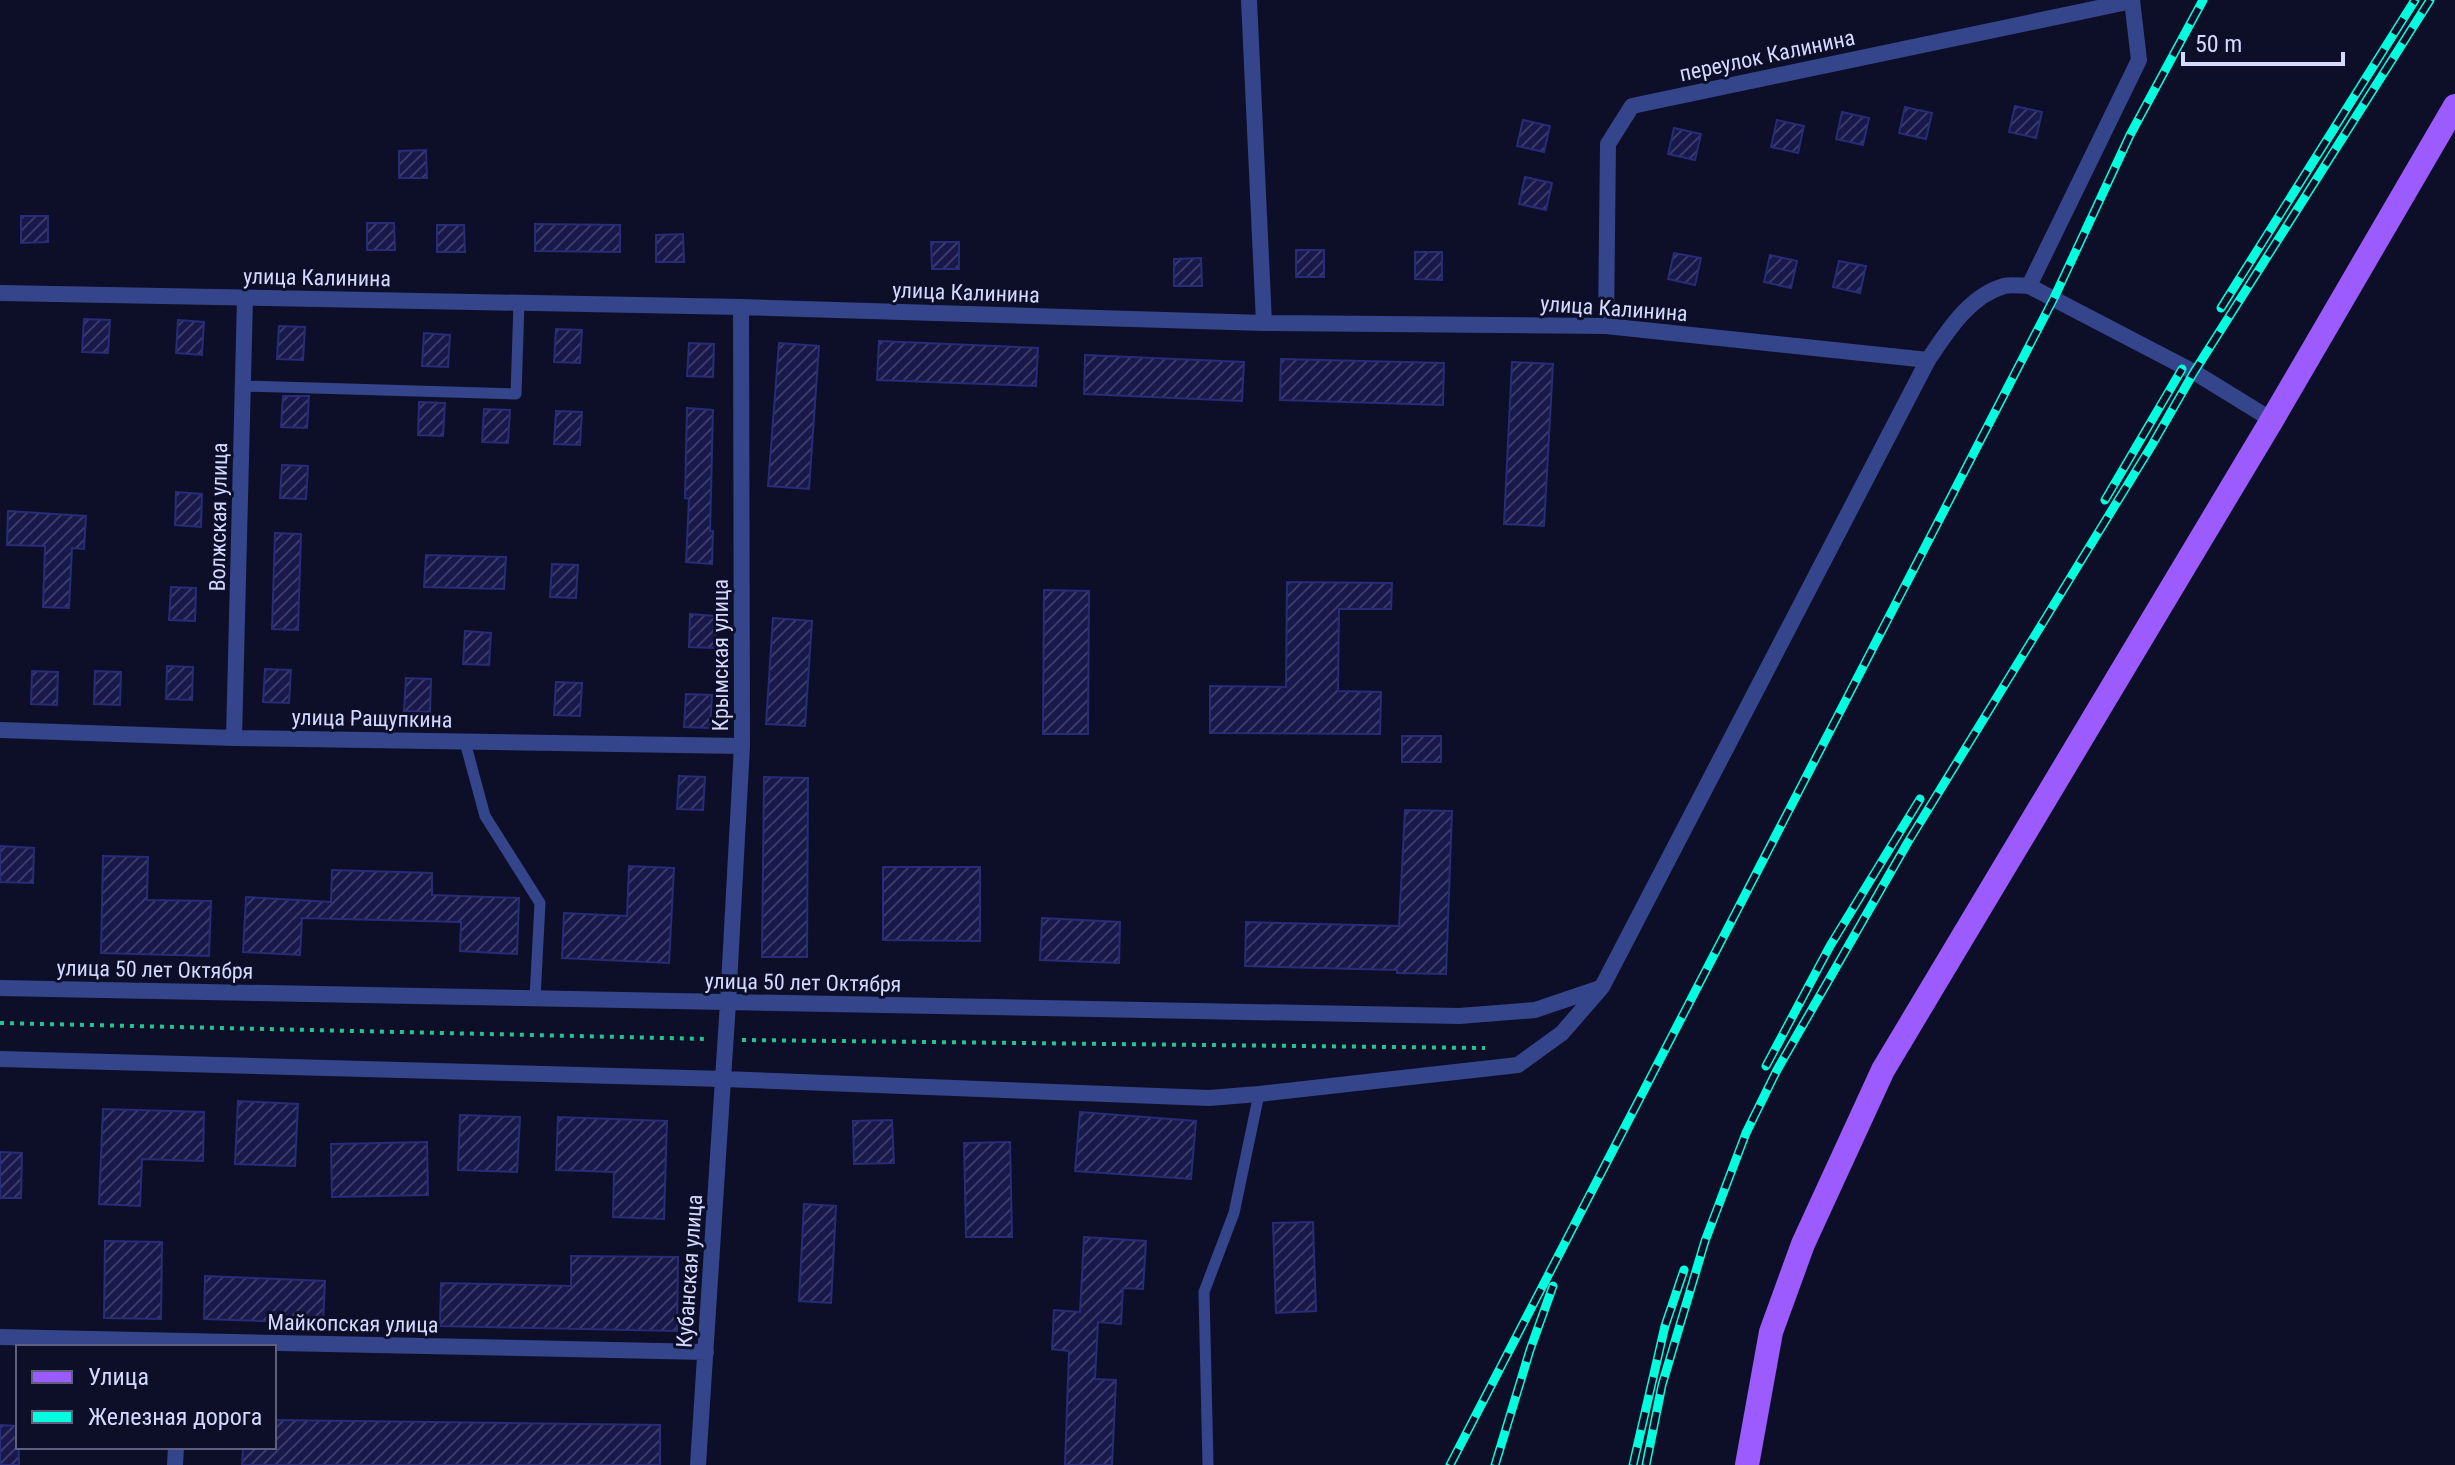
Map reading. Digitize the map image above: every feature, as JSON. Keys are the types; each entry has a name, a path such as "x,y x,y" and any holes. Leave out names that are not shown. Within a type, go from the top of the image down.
{"main road":[{"path":"1747,1465 1771,1332 1803,1244 1883,1070 2272,420 2455,106"}],"street":[{"path":"1249,0 1264,323"},
{"path":"2029,286 2139,60 2132,0"},
{"name":"переулок Калинина","path":"1606,326 1608,144 1632,106 2132,0"},
{"path":"0,1059 723,1079 1209,1098 1518,1065 1562,1033 1602,987 1928,360 1954,321 1980,299 2005,286 2029,286 2194,372 2272,420"},
{"name":"улица Калинина","path":"0,293 741,307 1264,323 1606,326 1928,360"},
{"name":"Волжская улица","path":"234,738 245,298"},
{"name":"Крымская улица","path":"723,1079 742,746 741,307"},
{"name":"улица Ращупкина","path":"0,730 234,738 742,746"},
{"name":"улица 50 лет Октября","path":"0,988 1459,1016 1535,1010 1602,987"},
{"name":"Кубанская улица","path":"698,1465 723,1079"},
{"name":"Майкопская улица","path":"0,1337 244,1345"},
{"name":"Майкопская улица","path":"276,1345 706,1352"}],"lane":[{"path":"243,386 516,394 519,303"},
{"path":"465,742 485,816 540,903 535,998"},
{"path":"1208,1465 1204,1292 1234,1213 1259,1094"}],"building":[{"path":"2015,106 2042,112 2036,138 2009,132"},
{"path":"1905,107 1932,113 1926,139 1899,133"},
{"path":"1842,112 1869,118 1863,145 1836,139"},
{"path":"1523,120 1550,126 1544,152 1517,146"},
{"path":"1777,120 1804,126 1798,153 1771,147"},
{"path":"1674,128 1701,134 1695,160 1668,154"},
{"path":"426,150 427,178 399,178 399,151"},
{"path":"1525,177 1552,183 1546,210 1519,204"},
{"path":"21,216 48,216 48,242 21,243"},
{"path":"367,223 394,223 395,250 367,250"},
{"path":"535,224 620,225 620,252 535,251"},
{"path":"437,225 464,225 465,252 437,252"},
{"path":"683,234 684,262 656,262 656,235"},
{"path":"931,242 959,242 959,269 932,269"},
{"path":"1296,250 1324,250 1324,277 1296,277"},
{"path":"1415,252 1442,252 1442,280 1415,279"},
{"path":"1674,253 1701,258 1695,285 1668,279"},
{"path":"1770,255 1797,261 1791,288 1764,282"},
{"path":"1201,258 1202,286 1174,286 1174,259"},
{"path":"1839,261 1866,266 1860,293 1833,287"},
{"path":"84,319 110,320 108,353 82,352"},
{"path":"178,320 204,322 202,355 176,353"},
{"path":"279,326 305,327 303,360 277,359"},
{"path":"556,329 582,330 580,363 554,362"},
{"path":"424,333 450,335 448,367 422,366"},
{"path":"879,341 1038,348 1036,386 877,380"},
{"path":"689,343 714,344 713,377 687,376"},
{"path":"779,343 819,346 809,489 768,486"},
{"path":"1085,355 1244,362 1242,401 1084,394"},
{"path":"1281,359 1444,363 1443,405 1280,400"},
{"path":"1512,362 1553,364 1544,526 1504,524"},
{"path":"283,396 309,396 307,428 281,427"},
{"path":"419,402 445,403 443,436 418,435"},
{"path":"687,408 713,410 712,564 686,562 689,499 685,498"},
{"path":"484,409 510,410 508,443 482,442"},
{"path":"556,411 582,412 580,445 554,444"},
{"path":"282,465 308,466 306,499 280,498"},
{"path":"176,492 202,494 201,527 175,525"},
{"path":"8,511 86,516 84,549 72,548 69,608 43,607 45,546 7,545"},
{"path":"275,533 301,534 298,630 272,629"},
{"path":"426,555 506,557 504,589 424,587"},
{"path":"552,564 578,565 576,598 550,597"},
{"path":"1287,582 1392,583 1391,609 1339,609 1338,691 1381,692 1380,734 1210,733 1210,686 1286,687"},
{"path":"171,587 196,588 195,621 169,620"},
{"path":"1044,590 1089,591 1088,734 1043,734"},
{"path":"690,614 716,616 715,648 689,647"},
{"path":"773,618 812,621 805,726 766,724"},
{"path":"465,631 491,633 489,665 463,664"},
{"path":"167,666 193,667 192,700 166,699"},
{"path":"265,669 291,670 289,703 263,702"},
{"path":"32,671 58,672 57,705 31,704"},
{"path":"95,671 121,672 120,705 94,704"},
{"path":"406,678 431,679 430,712 404,711"},
{"path":"556,682 582,683 580,716 554,715"},
{"path":"686,694 712,695 710,728 684,727"},
{"path":"1402,736 1441,736 1441,762 1402,762"},
{"path":"679,776 705,777 703,810 677,809"},
{"path":"764,777 808,778 807,957 762,957"},
{"path":"1405,810 1452,811 1446,974 1245,966 1246,922 1399,926"},
{"path":"0,846 34,848 33,883 0,882"},
{"path":"103,856 148,857 147,900 211,901 209,956 101,953"},
{"path":"629,866 674,868 669,963 562,958 564,913 627,916"},
{"path":"883,867 980,867 980,941 883,940"},
{"path":"332,870 432,873 432,895 519,898 517,954 460,951 461,922 302,918 300,955 243,952 246,897 331,902"},
{"path":"1042,918 1120,922 1119,963 1040,960"},
{"path":"238,1101 298,1104 295,1166 235,1164"},
{"path":"103,1109 204,1112 203,1161 142,1159 140,1206 99,1204"},
{"path":"1080,1112 1196,1121 1191,1179 1075,1171"},
{"path":"460,1115 520,1117 517,1172 458,1170"},
{"path":"558,1117 667,1121 664,1219 613,1217 614,1172 556,1170"},
{"path":"892,1120 894,1163 854,1164 853,1121"},
{"path":"427,1142 428,1195 332,1197 331,1144"},
{"path":"1010,1142 1012,1237 966,1237 964,1143"},
{"path":"0,1152 22,1153 21,1198 0,1198"},
{"path":"804,1204 836,1206 831,1303 799,1301"},
{"path":"1313,1222 1316,1311 1276,1313 1273,1223"},
{"path":"1084,1237 1146,1241 1143,1289 1123,1288 1121,1324 1098,1322 1095,1379 1116,1380 1112,1465 1065,1465 1069,1351 1052,1349 1054,1310 1080,1312"},
{"path":"105,1241 162,1242 161,1319 104,1318"},
{"path":"571,1256 678,1257 677,1331 440,1326 441,1283 571,1286"},
{"path":"205,1276 325,1281 323,1323 204,1319"},
{"path":"276,1420 660,1425 660,1465 242,1465 243,1449 276,1449"},
{"path":"0,1425 16,1426 19,1465 0,1465"}],"railway":[{"path":"1450,1465 2054,298 2130,135 2203,0"},
{"path":"2221,308 2415,0"},
{"path":"1646,1465 1662,1385 1705,1241 1746,1133 1777,1070 1908,842 2194,372 2430,0"},
{"path":"2105,500 2182,369"},
{"path":"1766,1066 1830,946 1920,799"},
{"path":"1633,1465 1665,1326 1684,1270"},
{"path":"1495,1465 1553,1286"}]}
